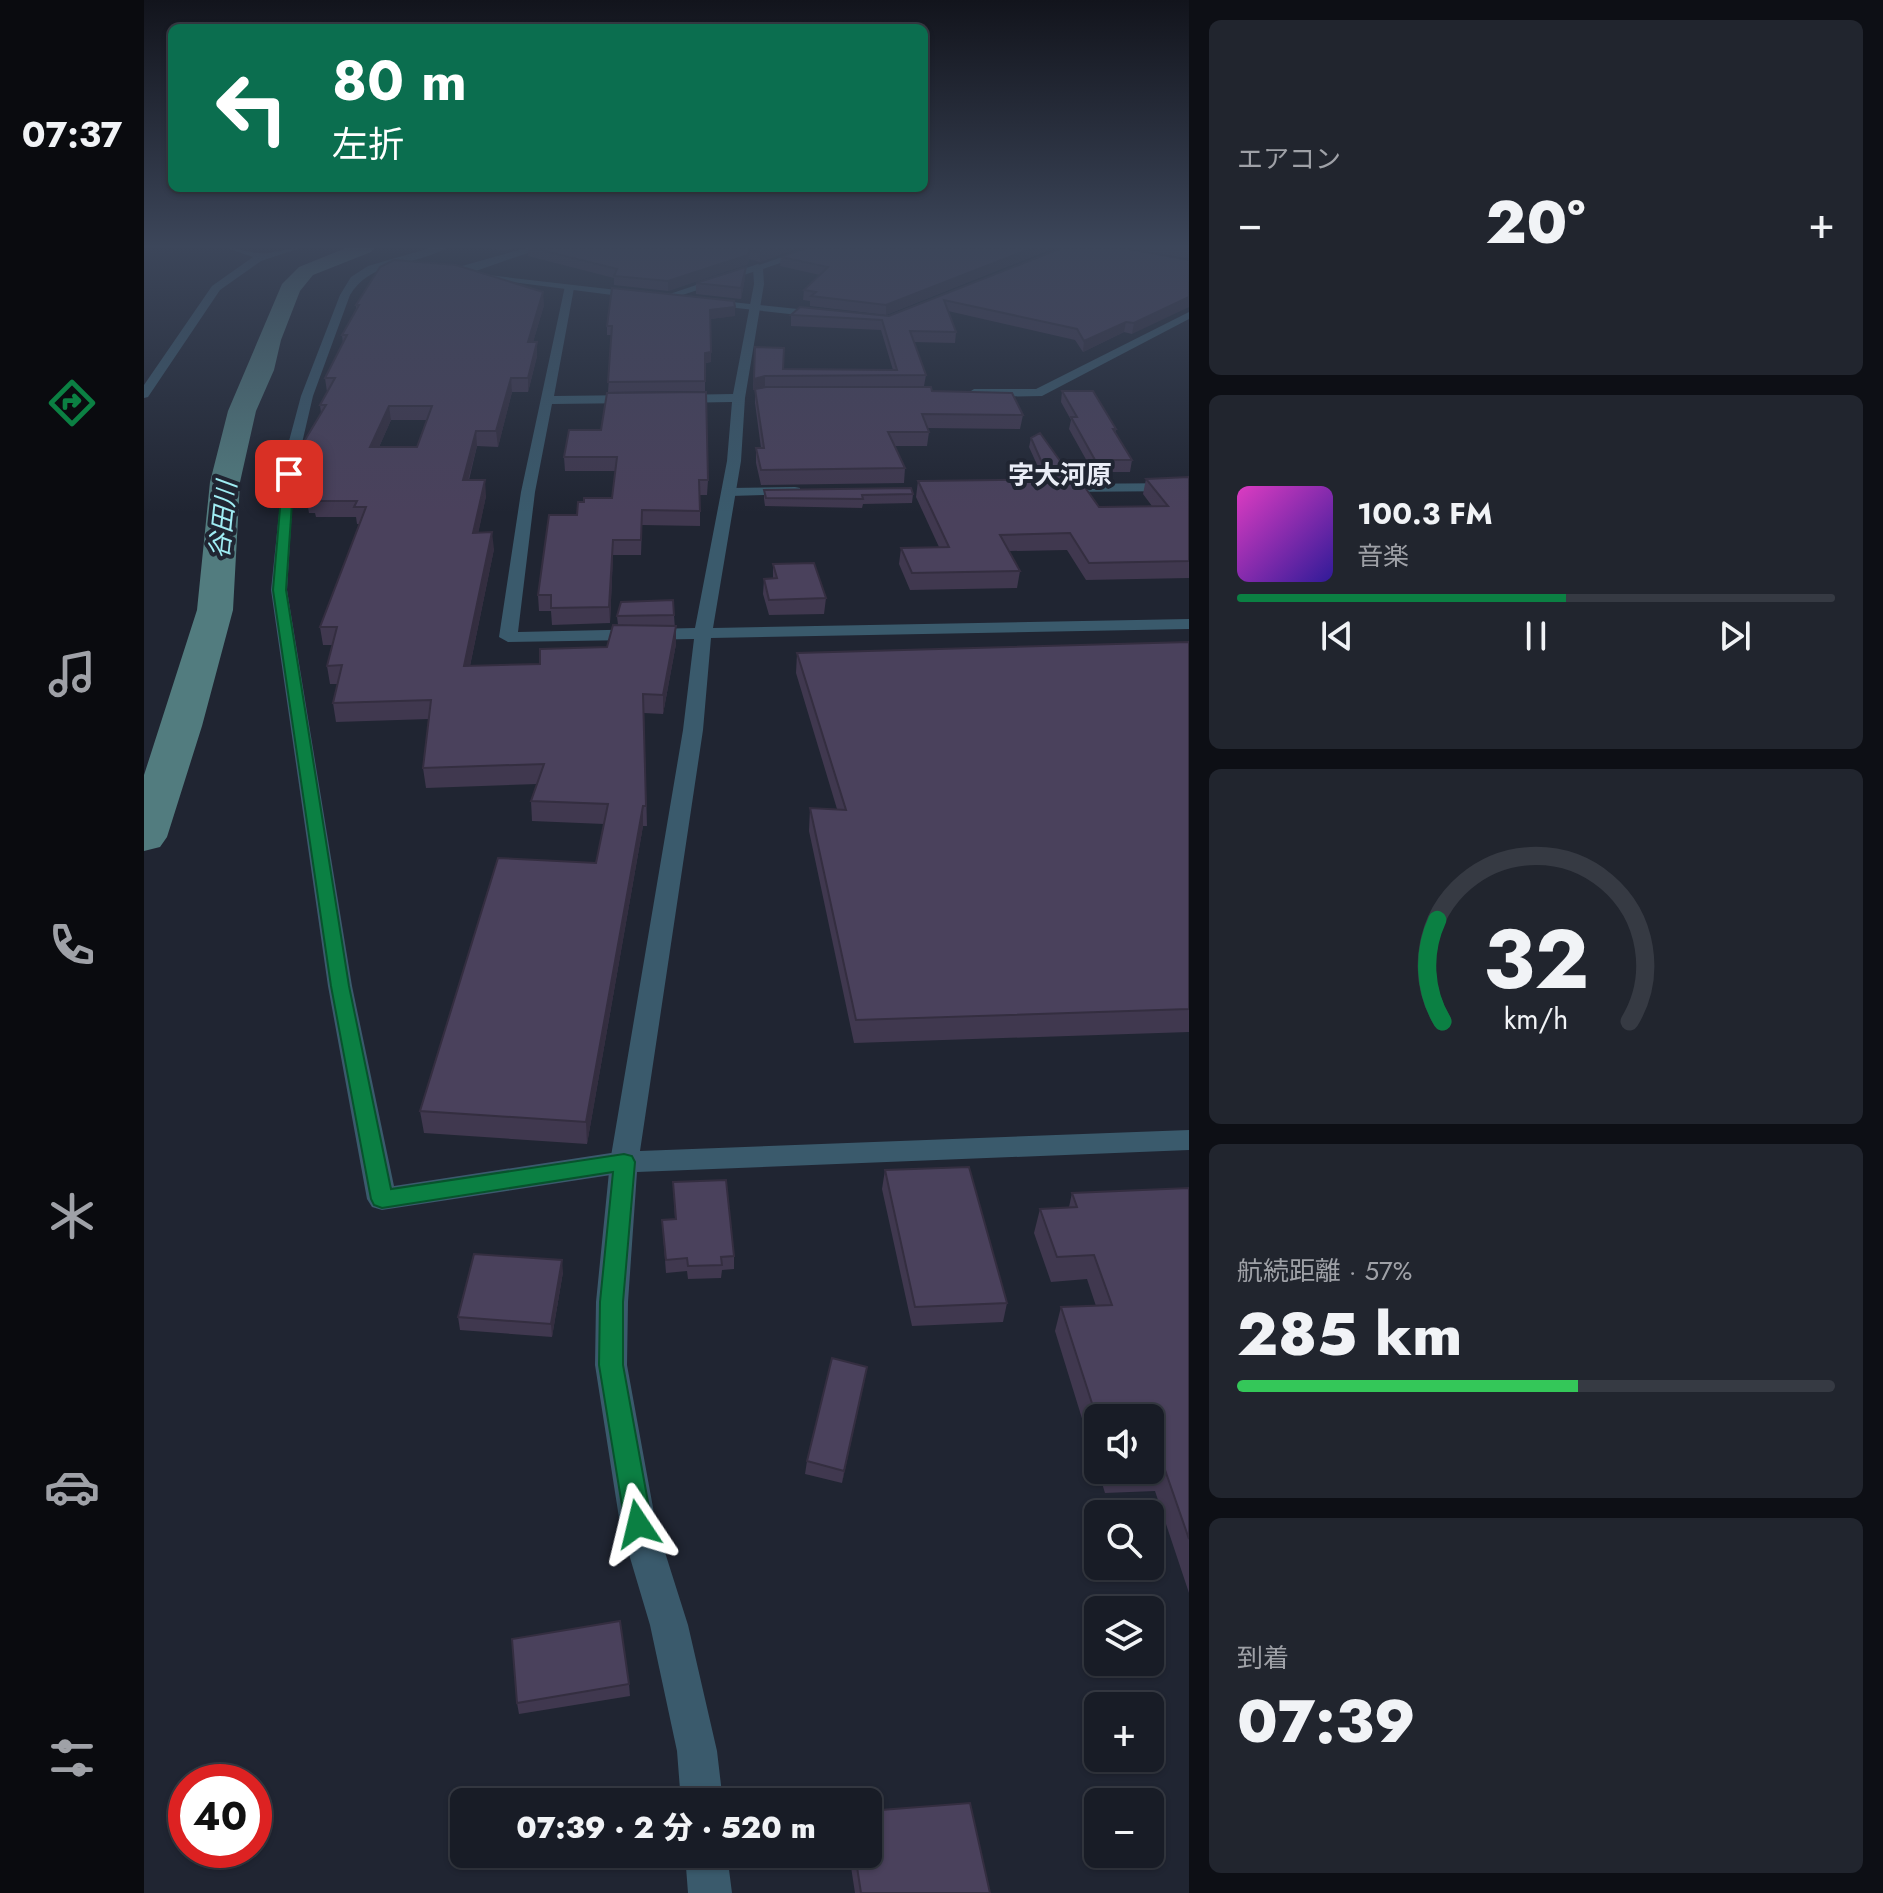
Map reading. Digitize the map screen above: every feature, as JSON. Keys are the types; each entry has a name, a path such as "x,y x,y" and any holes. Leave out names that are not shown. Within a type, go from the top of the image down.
{"street":[{"path":"144,394 183,336"},
{"path":"329,336 307,396 292,456 279,590 333,942 382,1199 624,1162 1189,1140"},
{"path":"559,336 528,492 508,637 1189,624"},
{"path":"701,1788 697,1751 669,1625 638,1524 611,1365 612,1302 624,1162 693,730 703,634 745,397 751,336"},
{"path":"962,393 1038,393 1148,336"},
{"path":"547,400 745,397"},
{"path":"1046,488 1189,487"},
{"path":"730,492 809,491"},
{"path":"707,1868 710,1893"}],"building":[{"path":"346,336 530,336 528,342 537,342 528,378 511,378 496,431 476,431 463,480 485,480 473,533 492,532 464,666 540,664 540,649 607,647 613,625 676,626 663,695 643,694 646,806 643,806 586,1122 420,1111 498,858 596,863 608,804 531,801 544,764 423,768 431,700 333,703 342,665 327,666 337,627 320,627 366,507 354,507 357,501 313,501 315,496 306,496 319,469 305,470 310,445 305,445 305,440 326,405 320,405 335,378 325,378","holes":["389,406 432,406 417,447 370,447"]},
{"path":"611,336 711,336 711,352 705,353 705,381 608,382"},
{"path":"887,336 912,336 926,375 765,376 754,379 755,347 784,348 783,369 897,370"},
{"path":"931,387 932,391 1012,393 1023,415 922,414 929,432 888,432 905,468 761,470 756,448 764,448 755,389"},
{"path":"1062,391 1093,391 1132,460 1095,460 1071,417 1077,417"},
{"path":"706,392 708,480 699,480 700,511 642,510 641,540 613,540 609,607 551,608 551,595 538,595 549,515 577,515 578,502 584,502 584,498 612,498 617,457 564,457 569,430 601,430 607,393"},
{"path":"1040,433 1068,472 1046,472 1031,438"},
{"path":"1189,477 1189,561 1089,563 1070,533 1000,535 1020,571 912,573 901,548 949,547 918,481 1079,479 1099,507 1168,506 1146,479"},
{"path":"911,488 913,494 862,495 863,499 766,498 764,490"},
{"path":"814,563 826,598 769,600 764,579 777,578 773,564"},
{"path":"673,600 674,615 617,616 621,602"},
{"path":"1189,642 1189,1009 856,1020 810,808 846,810 797,653"},
{"path":"969,1167 1007,1303 915,1307 885,1170"},
{"path":"726,1180 734,1256 721,1257 722,1265 688,1266 687,1258 666,1260 662,1220 676,1219 673,1182"},
{"path":"1189,1188 1189,1539 1164,1467 1164,1404 1092,1404 1061,1307 1112,1305 1094,1255 1057,1257 1040,1209 1077,1207 1072,1193"},
{"path":"474,1254 562,1260 551,1324 458,1317"},
{"path":"832,1358 867,1367 844,1471 807,1461"},
{"path":"620,1621 629,1684 517,1703 512,1639"},
{"path":"970,1803 990,1893 861,1893 857,1868 882,1868 882,1810"}],"waterway":[{"name":"谷田川","path":"144,837 182,726 215,610 225,482 242,411 261,370 271,336"}],"district":[{"name":"字大河原","path":"1060,475"}],"route":[{"path":"289,474 279,590 307,760 320,869 382,1199 624,1162 612,1302 611,1365 638,1524"}]}
